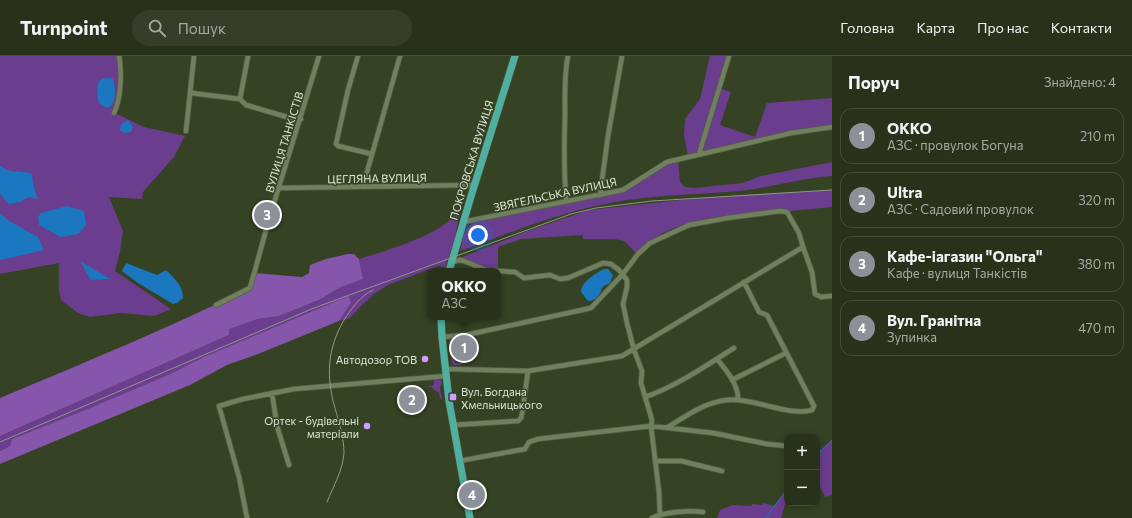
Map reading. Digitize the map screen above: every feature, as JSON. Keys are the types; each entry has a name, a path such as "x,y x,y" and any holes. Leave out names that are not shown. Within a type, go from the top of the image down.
{"highway":[{"name":"ПОКРОВСЬКА ВУЛИЦЯ","path":"450,268 474,185 515,56"},
{"path":"441,320 445,372 459,461 470,518"}],"street":[{"path":"114,113 118,105 119,56"},
{"path":"186,131 194,56"},
{"path":"240,99 248,56"},
{"name":"ВУЛИЦЯ ТАНКІСТІВ","path":"216,305 250,288 319,56"},
{"path":"358,56 348,90 336,144 338,146 372,154"},
{"path":"363,186 400,56"},
{"path":"566,201 564,174 564,131 565,76 568,56"},
{"path":"600,195 608,136 622,56"},
{"path":"699,154 729,56"},
{"path":"191,92 240,99 246,105 287,117 301,119"},
{"name":"ЗВЯГЕЛЬСЬКА ВУЛИЦЯ","path":"464,222 623,190 667,162 791,133 832,127"},
{"name":"ЦЕГЛЯНА ВУЛИЦЯ","path":"280,188 474,185"},
{"path":"442,337 466,335 591,308 623,274 638,254 650,243 689,225 770,212 788,212 799,232 802,247 812,272 815,294 821,297 832,296"},
{"path":"247,518 235,462 218,406 272,393 325,385 445,372 528,371 622,356 802,247"},
{"path":"452,262 460,260 481,268"},
{"path":"501,271 515,272 524,278 550,275 560,279 568,278 603,263 612,264 627,280 623,304 634,350 642,371 641,383 652,420 651,426 656,461 660,514"},
{"path":"668,427 709,404 728,399 795,410 812,410 814,406 767,315 759,312 744,282"},
{"path":"645,397 655,394 697,372 734,348"},
{"path":"732,380 786,353"},
{"path":"717,359 732,380 737,392 738,400"},
{"path":"453,425 518,421 522,414 528,371"},
{"path":"272,393 277,426 289,465"},
{"path":"459,461 525,449 529,442 538,439 651,426 713,433 784,446"},
{"path":"656,461 681,461 722,471"},
{"path":"652,518 660,514 696,511 703,512"}],"shaded area":[{"path":"0,56 119,56 119,87 115,113 144,127 185,136 174,157 143,192 142,199 109,197 123,231 115,271 171,309 154,316 121,313 90,317 78,313 61,300 59,290 59,263 0,274"},
{"path":"710,56 729,56 719,88 731,92 720,125 755,137 767,103 832,98 832,127 688,156 684,135 685,119 700,99"},
{"path":"678,160 680,182 685,187 694,188 743,183 761,176 832,162 832,176 811,178 748,190 661,196 610,203 553,218 460,251 466,231 470,225 474,223 584,199 612,195 624,191 672,161"},
{"path":"832,190 832,207 790,211 780,210 704,219 674,228 661,234 636,253 624,241 615,239 583,239 583,235 521,239 498,247 498,268 483,268 460,258 533,229 589,210 699,198"},
{"path":"457,210 460,210 455,238 445,268 438,266 427,268 427,270 388,285 374,294 350,318 339,321 351,303 349,297 204,357 170,374 85,410 12,439 11,446 0,451 0,436 229,335 228,329 258,319 279,316 319,300 339,288 363,279 359,259 429,234 451,218"},
{"path":"354,254 359,259 363,279 339,288 319,300 279,316 258,319 229,329 229,335 0,436 0,398 157,331 250,288 255,273 302,277 309,273 310,265 326,259"},
{"path":"349,296 351,303 339,321 227,365 190,385 0,464 0,451 10,446 12,439 170,374 204,357"},
{"path":"453,339 453,341 456,341 453,346 455,363 462,363 462,365 453,365 452,363 449,342"},
{"path":"432,379 441,380 442,383 440,387 442,400 439,393 432,387 427,387 434,385 434,381"},
{"path":"832,440 832,495 825,497 820,486 820,451"},
{"path":"784,493 784,506 781,518 717,518 720,510 733,505 751,506 753,504 761,505 764,503 774,506"}],"water":[{"path":"109,78 113,79 115,95 112,105 105,107 99,103 98,87 101,80"},
{"path":"128,120 133,127 131,132 125,133 120,130 121,124"},
{"path":"0,166 13,171 32,174 33,184 38,199 28,197 20,202 9,204 0,194"},
{"path":"67,206 84,211 86,225 78,234 61,237 39,225 38,217 41,213"},
{"path":"0,213 9,221 38,237 44,250 0,260"},
{"path":"80,261 110,279 91,280"},
{"path":"126,263 157,275 166,270 180,286 183,293 183,298 177,303 173,304 138,283 122,271"},
{"path":"604,269 608,269 613,275 610,283 602,287 599,295 595,299 588,301 581,292 583,285 586,281"}],"waterway":[{"path":"820,451 832,440"},
{"path":"766,518 784,493"}],"railway":[{"path":"0,442 314,308 571,214 596,208 652,201 832,190"},
{"path":"327,502 340,472 344,453 342,436 330,385 329,374 331,352 338,331 344,320 360,299 373,290"}],"place":[{"name":"Кафе-іагазин \"Ольга\"","path":"267,215"},
{"name":"ОККО","path":"464,348"},
{"name":"Автодозор ТОВ","path":"425,359"},
{"name":"Вул. Богдана Хмельницького","path":"453,397"},
{"name":"Ultra","path":"412,400"},
{"name":"Ортек - будівельні матеріали","path":"367,426"},
{"name":"Вул. Гранітна","path":"472,495"}]}
